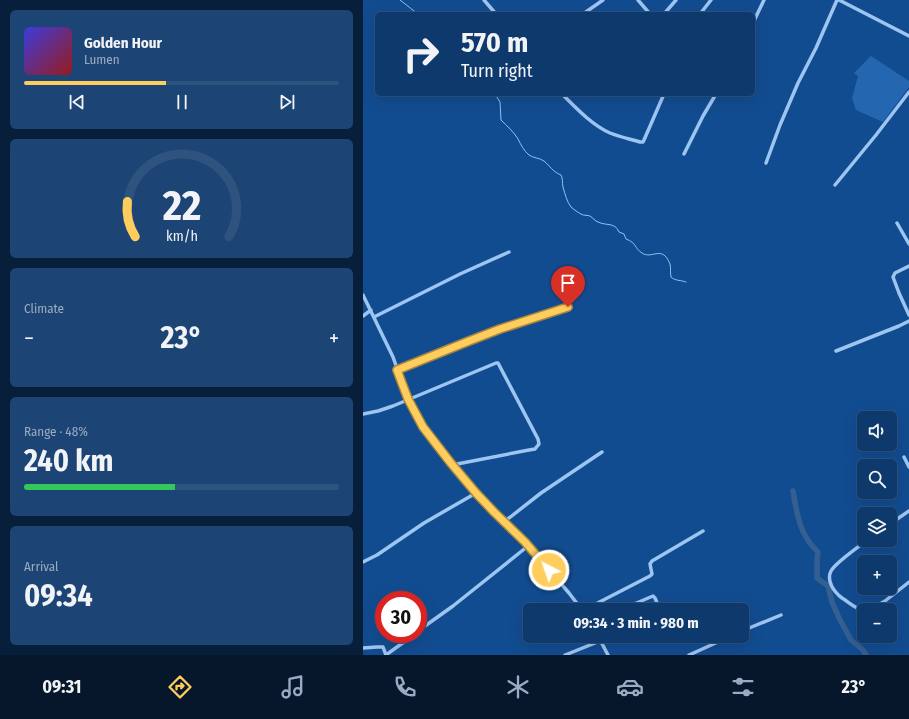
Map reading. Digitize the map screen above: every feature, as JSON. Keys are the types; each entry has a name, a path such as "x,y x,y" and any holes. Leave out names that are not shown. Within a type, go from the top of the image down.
{"street":[{"path":"484,0 494,12"},
{"path":"586,12 603,0"},
{"path":"638,0 648,12"},
{"path":"666,12 676,0"},
{"path":"702,12 711,0"},
{"path":"755,19 764,0"},
{"path":"766,162 798,83 838,0 909,36"},
{"path":"835,185 909,92"},
{"path":"564,96 590,120 609,132 642,142 663,96"},
{"path":"684,154 715,96"},
{"path":"897,223 909,244"},
{"path":"374,317 447,280 509,252"},
{"path":"909,266 895,273 893,277 909,315"},
{"path":"363,295 393,357 408,399 423,427 476,493 528,546 577,603"},
{"path":"397,370 494,331 568,307"},
{"path":"363,316 371,310"},
{"path":"836,351 909,321"},
{"path":"363,414 393,406 496,363 499,364 538,439 538,446 535,449 452,464"},
{"path":"504,522 541,493 602,452"},
{"path":"904,457 909,467"},
{"path":"363,562 377,555 424,523 476,493"},
{"path":"897,519 909,511"},
{"path":"597,603 650,576 652,574 650,564 652,561 703,531"},
{"path":"427,625 528,546"},
{"path":"857,607 836,594 831,583 830,576 832,570 858,547"},
{"path":"880,603 909,582"},
{"path":"636,603 653,596 657,603"},
{"path":"749,628 781,615"},
{"path":"363,648 383,647 385,655 402,643"},
{"path":"565,655 595,643"},
{"path":"601,643 609,655"},
{"path":"689,655 716,643"}],"shaded area":[{"path":"871,56 909,81 909,87 883,122 856,110 852,98 858,76 854,73"}],"waterway":[{"path":"400,0 415,12"},
{"path":"496,96 500,102 501,120 515,134 526,152 531,156 541,159 554,171 561,175 565,195 571,207 582,215 590,216 597,222 613,225 642,253 646,255 664,255 670,264 671,277 676,280 686,282"},
{"path":"793,491 798,517 803,532 818,552 817,578 828,586 832,602 851,640 863,650 866,655"}],"route":[{"path":"549,570 525,542 476,493 423,427 408,399 397,370 500,329 568,307"}]}
